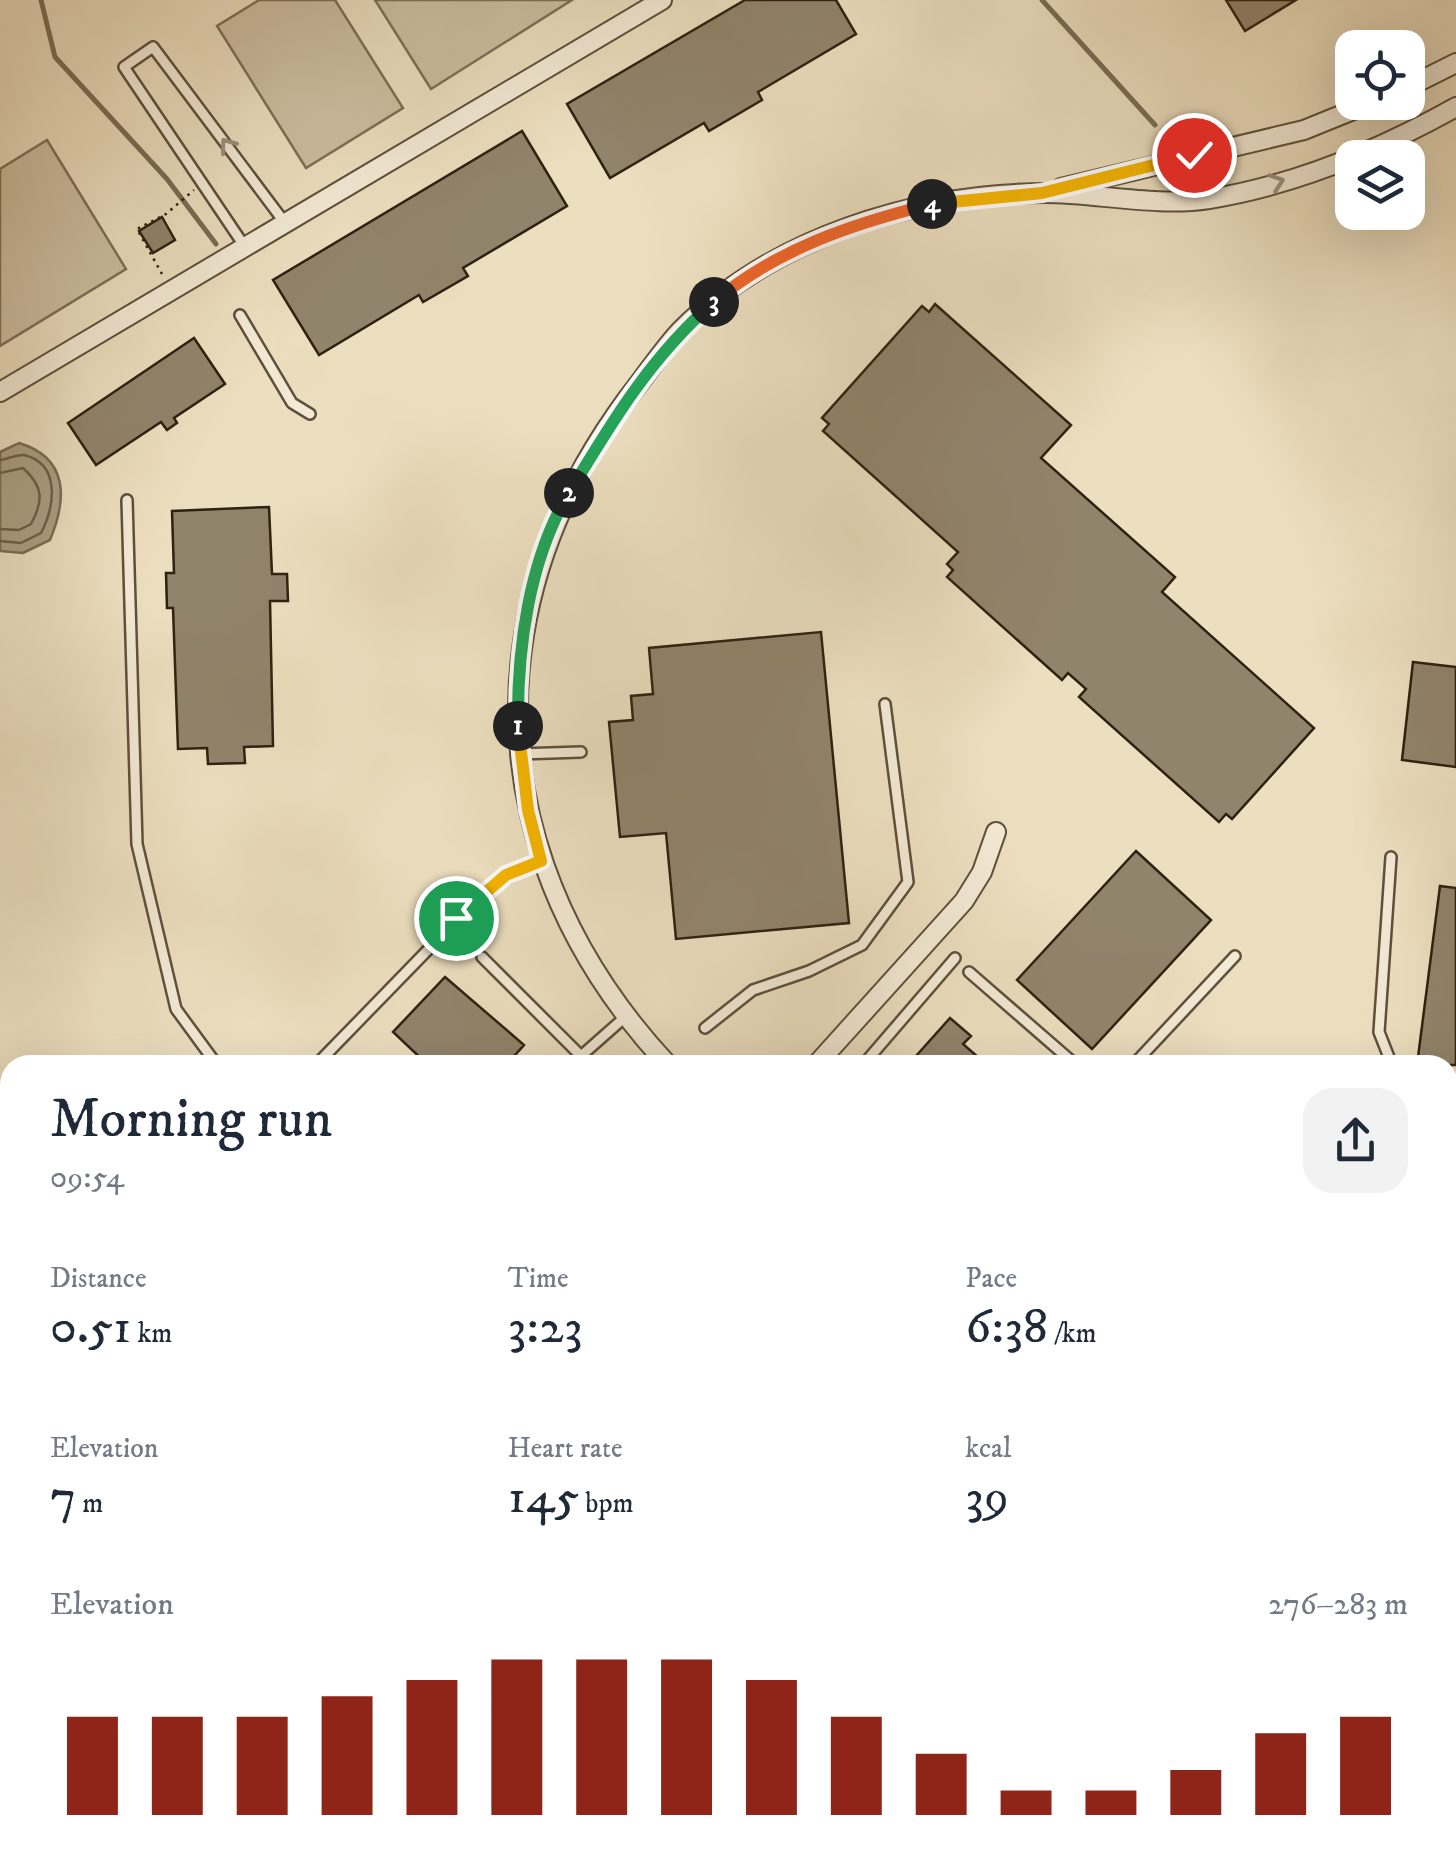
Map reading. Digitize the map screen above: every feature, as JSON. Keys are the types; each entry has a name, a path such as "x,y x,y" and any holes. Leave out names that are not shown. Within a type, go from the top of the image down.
{"street":[{"path":"0,392 662,0"},
{"path":"1425,78 1456,62"},
{"path":"659,1055 624,1018 579,948 541,861 520,754 517,678 530,595 563,503 622,405 680,332 732,286 800,248 867,220 950,200 1042,193 1204,200 1256,190 1376,148 1456,107"},
{"path":"1042,193 1304,130 1335,117"},
{"path":"825,1055 964,901 982,872 996,832"}],"lane":[{"path":"246,247 124,67 153,47 285,223"},
{"path":"240,314 292,403 310,414"},
{"path":"126,500 138,844 176,1009 210,1055"},
{"path":"705,1028 753,990 809,971 862,944 908,882 886,704"},
{"path":"520,754 581,752"},
{"path":"1388,1055 1380,1032 1391,857"},
{"path":"326,1055 489,888 541,861"},
{"path":"1143,1055 1235,956"},
{"path":"482,957 573,1055"},
{"path":"872,1055 955,958"},
{"path":"969,972 1064,1055"},
{"path":"583,1055 624,1018"}],"path":[{"path":"172,290 136,229 172,209 195,189"}],"shaded area":[{"path":"259,0 335,0 403,108 306,168 217,26"},
{"path":"375,0 572,0 431,89"},
{"path":"47,140 126,269 0,346 0,169"}],"water":[{"path":"19,443 47,459 55,469 61,495 50,540 23,553 0,551 0,452"}],"building":[{"path":"745,0 836,0 856,34 758,92 762,100 709,131 704,123 610,178 567,104"},
{"path":"1226,0 1296,0 1245,31"},
{"path":"522,131 567,206 463,268 468,276 423,302 419,295 319,355 273,280"},
{"path":"162,217 175,240 153,253 139,231"},
{"path":"935,304 1071,425 1041,458 1175,577 1162,592 1314,728 1232,819 1226,814 1219,822 1079,697 1086,689 1068,673 1062,680 947,577 953,570 947,564 958,552 823,431 829,424 822,418 922,306 929,312"},
{"path":"194,338 225,384 174,418 177,423 167,430 161,422 96,465 68,423"},
{"path":"269,507 272,574 287,574 288,601 270,601 273,746 244,747 245,763 208,764 207,748 178,749 173,608 167,608 166,573 174,573 172,511"},
{"path":"821,632 849,923 676,939 666,833 620,837 609,722 633,720 631,696 653,694 649,648"},
{"path":"1413,662 1456,667 1456,767 1402,760"},
{"path":"1136,851 1211,920 1092,1049 1017,980"},
{"path":"1440,886 1456,888 1456,1055 1418,1055"},
{"path":"445,977 524,1045 515,1055 417,1055 393,1032"},
{"path":"950,1018 971,1036 963,1044 976,1055 917,1055"}],"waterway":[{"path":"41,0 55,57 167,179 216,244"},
{"path":"1042,0 1155,125"}],"route":[{"path":"456,918 506,875 541,861 518,744 517,678 530,595 563,503 622,405 680,332 732,286 800,248 867,220 950,200 1042,193 1194,155"}]}
